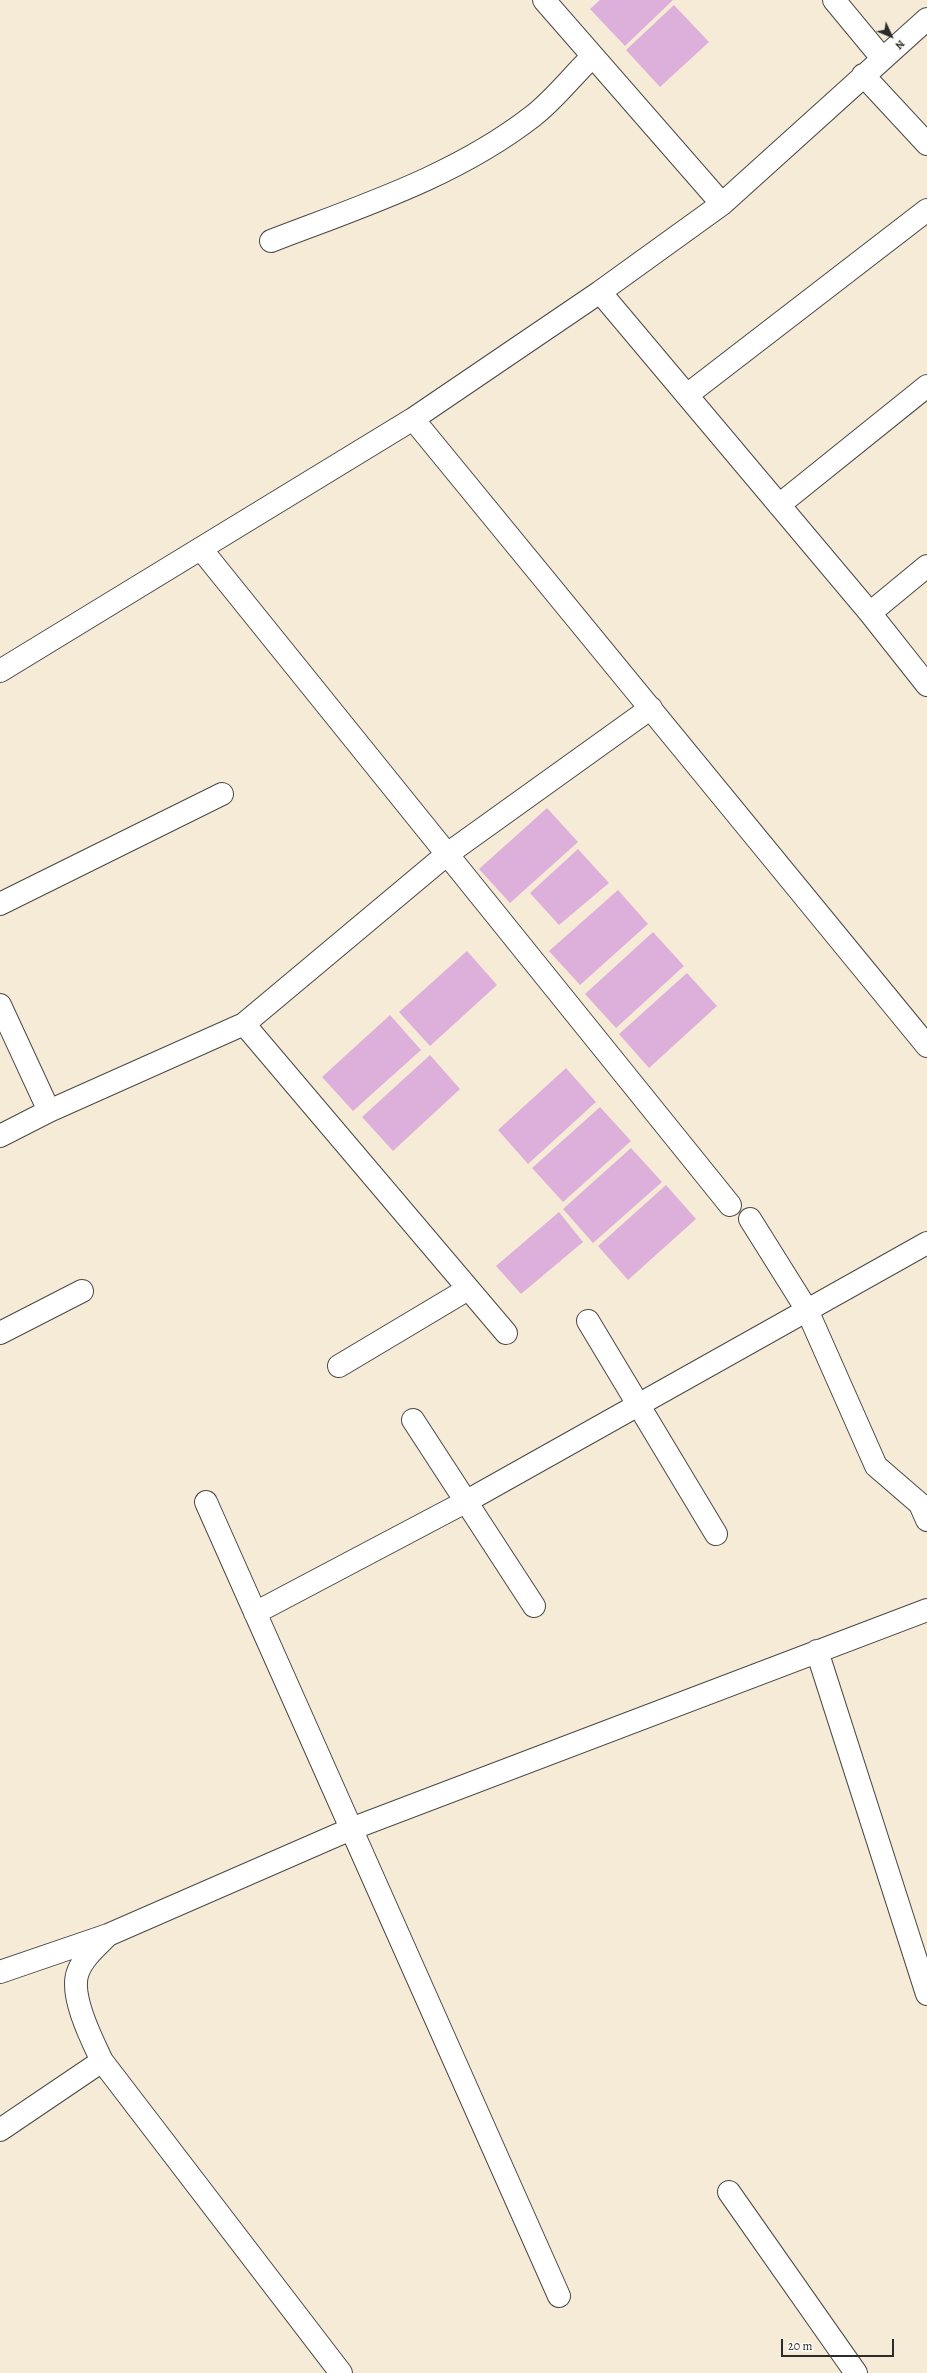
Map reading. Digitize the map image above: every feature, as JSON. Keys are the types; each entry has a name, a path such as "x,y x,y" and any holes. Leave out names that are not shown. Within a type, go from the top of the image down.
{"street":[{"path":"544,0 722,204"},
{"path":"834,0 882,58"},
{"path":"0,671 413,419 600,292 722,204 863,75 927,19"},
{"path":"272,241 402,191 478,154 534,115 593,56"},
{"path":"863,75 927,144"},
{"path":"687,395 927,210"},
{"path":"600,292 870,613 927,685"},
{"path":"780,505 927,386"},
{"path":"413,419 927,1046"},
{"path":"201,549 446,855 730,1205"},
{"path":"870,613 927,566"},
{"path":"0,1136 49,1111 244,1024 446,855 651,708"},
{"path":"0,904 222,794"},
{"path":"0,1005 49,1111"},
{"path":"244,1024 506,1333"},
{"path":"750,1219 807,1310 876,1466 920,1504 927,1520"},
{"path":"255,1613 467,1501 927,1243"},
{"path":"339,1366 468,1289"},
{"path":"0,1333 82,1291"},
{"path":"588,1322 716,1534"},
{"path":"413,1420 534,1606"},
{"path":"206,1502 559,2296"},
{"path":"0,1972 108,1935 351,1828 927,1610"},
{"path":"817,1651 927,1994"},
{"path":"108,1935 90,1952 77,1973 77,1991 82,2012 90,2035 102,2061 340,2373"},
{"path":"0,2130 102,2061"},
{"path":"729,2192 856,2373"}],"building":[{"path":"600,0 673,0 625,46 590,9"},
{"path":"674,5 709,42 660,87 626,50"},
{"path":"547,808 578,842 510,903 479,869"},
{"path":"578,849 609,883 559,925 530,893"},
{"path":"618,890 648,924 580,985 549,951"},
{"path":"653,932 684,966 616,1028 585,994"},
{"path":"467,951 497,985 430,1046 399,1012"},
{"path":"687,973 717,1006 649,1068 619,1034"},
{"path":"390,1015 421,1050 353,1111 322,1077"},
{"path":"430,1055 460,1089 393,1151 362,1117"},
{"path":"566,1068 596,1102 528,1164 498,1130"},
{"path":"600,1107 631,1141 563,1202 532,1168"},
{"path":"631,1148 662,1182 593,1243 563,1209"},
{"path":"666,1185 696,1219 628,1280 598,1246"},
{"path":"559,1212 583,1242 521,1294 496,1266"}]}
